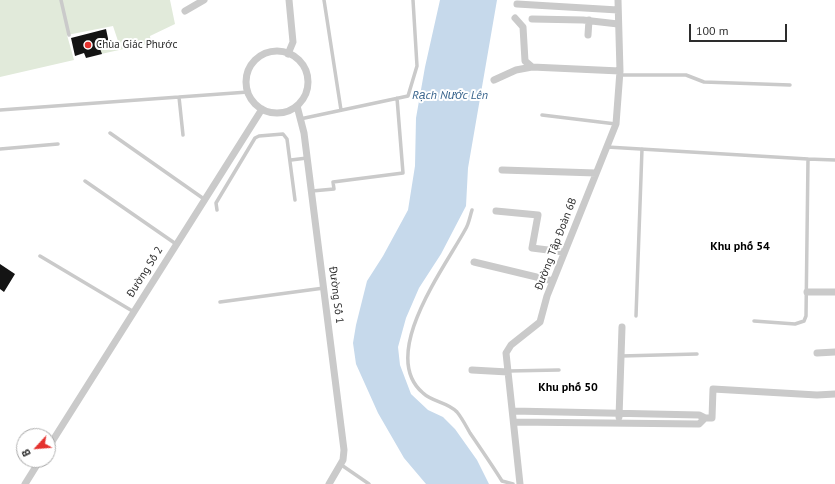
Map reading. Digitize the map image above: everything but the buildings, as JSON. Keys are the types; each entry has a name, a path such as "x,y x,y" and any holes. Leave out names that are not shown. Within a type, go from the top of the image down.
{"street":[{"path":"186,11 204,0"},
{"path":"288,54 293,42 289,0"},
{"name":"Đường Tập Đoàn 6B","path":"520,484 506,353 511,344 540,322 553,280 616,124 619,73 618,0"},
{"path":"517,4 618,10"},
{"path":"515,18 523,27 525,61 532,67"},
{"path":"532,19 589,20 618,24"},
{"path":"588,35 589,20"},
{"path":"272,52 288,54 302,64 307,76 308,82 305,96 292,110 279,113 262,109 255,104 248,92 246,86 248,72 254,61 265,54 272,52"},
{"path":"494,80 516,70 532,67 619,73"},
{"name":"Đường Số 1","path":"297,106 307,158 344,450 340,464 329,484"},
{"name":"Đường Số 2","path":"56,435 262,109"},
{"path":"502,170 596,173"},
{"path":"496,212 538,215 532,248 564,252"},
{"path":"474,262 553,280"},
{"path":"807,292 835,292"},
{"path":"620,421 622,327"},
{"path":"817,353 835,352"},
{"path":"472,370 508,372"},
{"path":"513,411 699,415 704,418 712,418 713,389 817,395 835,394"},
{"path":"514,422 620,421 699,424 704,418"},
{"path":"25,484 35,468"}],"lane":[{"path":"61,0 69,35"},
{"path":"324,0 341,110"},
{"path":"300,119 408,96 417,66 413,0"},
{"path":"619,73 686,75 704,82 790,85"},
{"path":"0,110 248,92"},
{"path":"179,97 183,135"},
{"path":"311,191 334,189 333,182 403,173 397,98"},
{"path":"542,115 616,124"},
{"path":"110,133 204,199"},
{"path":"217,210 216,203 255,138 259,136 283,134 287,139 291,160 295,200"},
{"path":"0,149 58,144"},
{"path":"606,147 835,160"},
{"path":"636,316 642,149"},
{"path":"291,160 307,158"},
{"path":"754,321 795,324 804,321 806,316 808,159"},
{"path":"85,181 176,244"},
{"path":"472,210 466,229 453,248 424,302 413,330 407,361 412,380 423,394 445,404 457,412 502,481 513,484"},
{"path":"40,256 134,312"},
{"path":"220,302 324,288"},
{"path":"621,356 697,354"},
{"path":"508,372 559,370"},
{"path":"340,464 369,484"}],"green space":[{"path":"0,0 170,0 175,24 150,36 151,43 101,54 99,46 118,41 113,26 67,35 74,60 0,77"}],"water":[{"name":"Rạch Nước Lên","path":"440,0 497,0 468,168 466,206 441,254 419,288 406,318 398,347 400,365 411,394 428,410 443,417 455,429 477,460 489,484 426,484 404,458 378,413 356,364 353,343 367,281 383,256 408,210 415,166 416,118 425,67"}],"place":[{"name":"Chùa Giác Phước","path":"88,45"}],"district":[{"name":"Khu phố 54","path":"740,247"},
{"name":"Khu phố 50","path":"568,388"}]}
